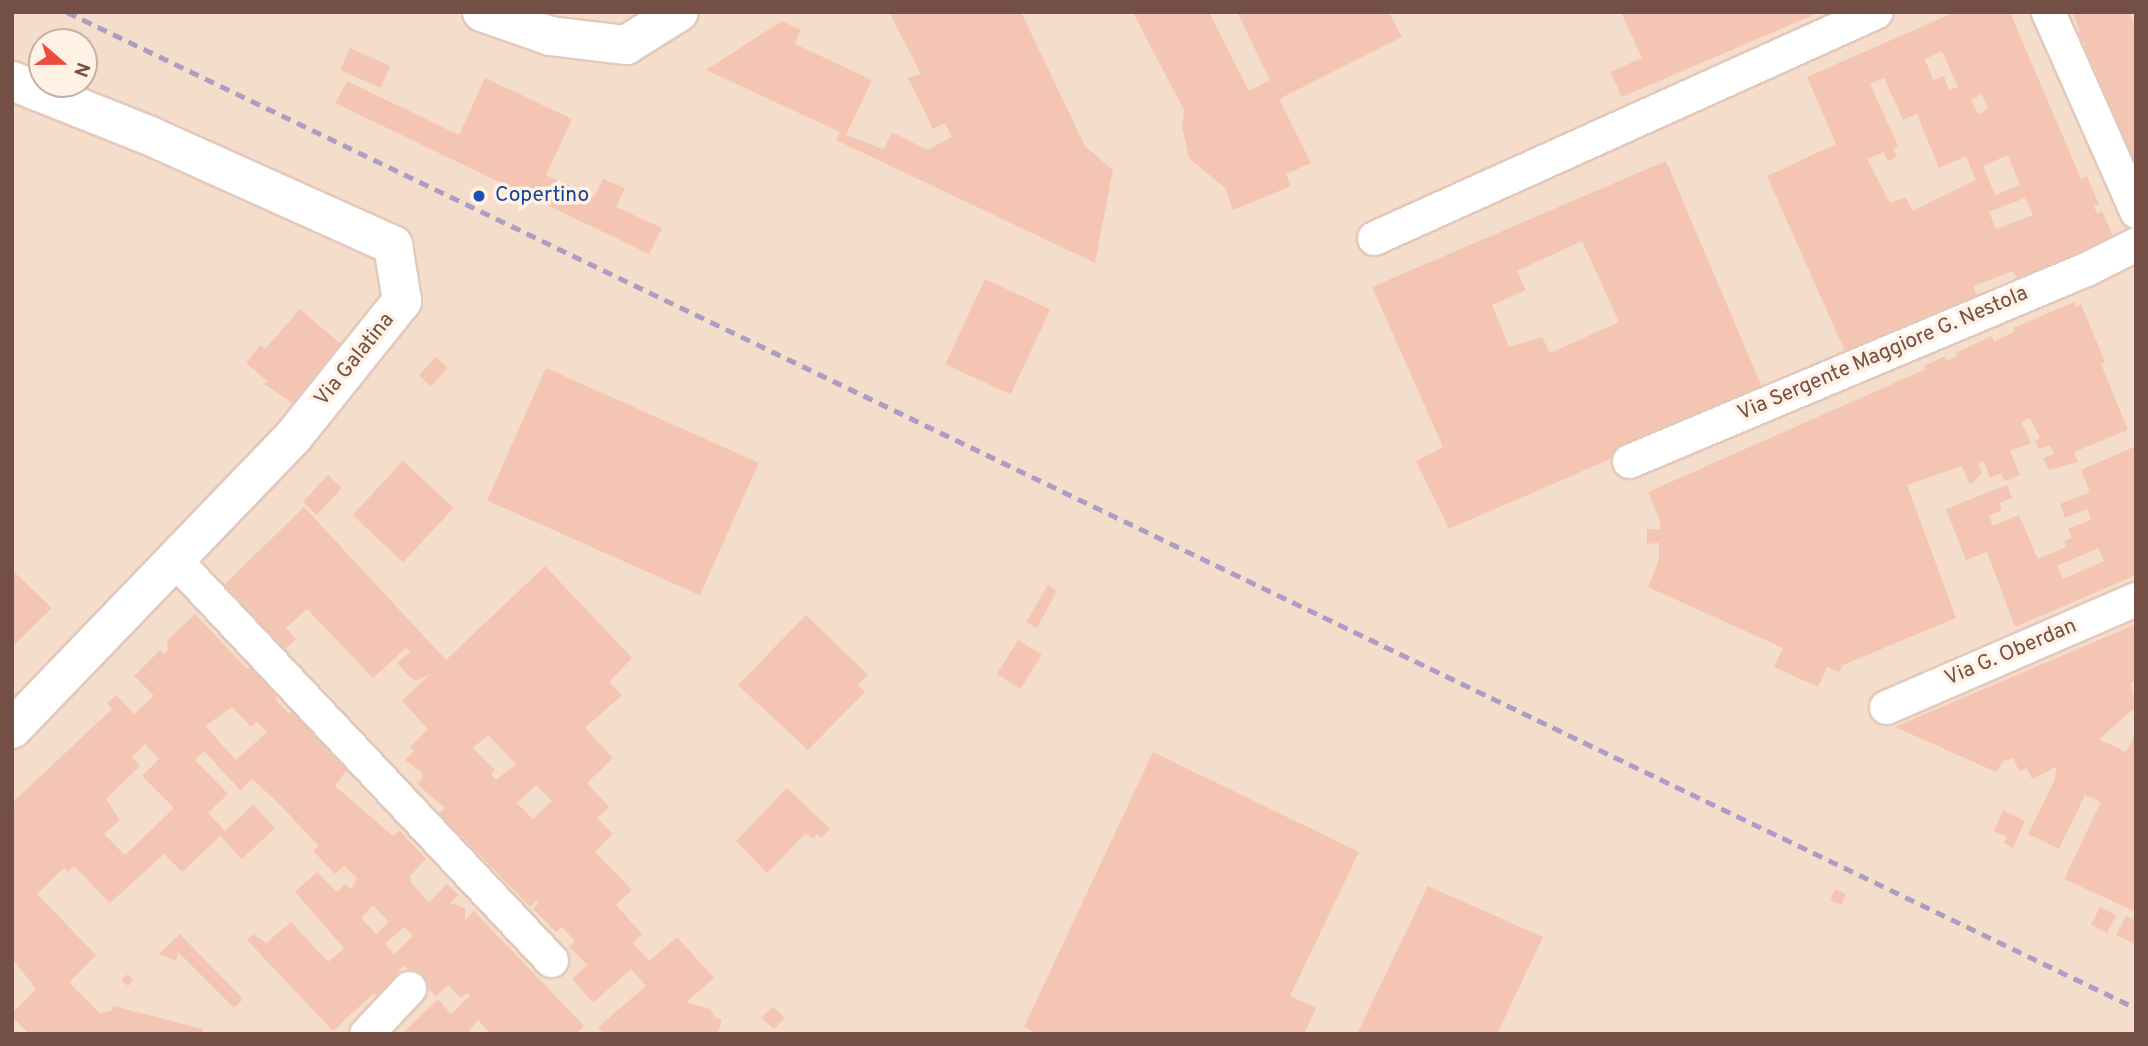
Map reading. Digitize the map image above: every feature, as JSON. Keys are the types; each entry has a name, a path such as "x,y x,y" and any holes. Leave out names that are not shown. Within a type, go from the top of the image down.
{"street":[{"path":"482,12 626,45 679,12"},
{"path":"1374,237 1875,12"},
{"path":"2048,12 2136,211"},
{"name":"Via Galatina","path":"12,81 148,135 393,245 402,301 293,437 12,729"},
{"name":"Via Sergente Maggiore G. Nestola","path":"1629,461 2086,269 2136,244"},
{"path":"175,560 551,960"},
{"name":"Via G. Oberdan","path":"1886,707 2136,599"},
{"path":"366,1034 409,988"}],"shaded area":[{"path":"12,12 2136,12 2136,1034 12,1034"}],"building":[{"path":"889,12 1021,12 1085,146 1113,170 1095,263 836,140 840,132 706,70 782,21 801,30 795,44 872,80 846,135 884,149 892,132 927,150 952,137 945,123 933,129 908,78 921,74"},
{"path":"1209,12 1249,91 1270,80 1237,12 1389,12 1402,37 1279,99 1311,163 1286,174 1291,186 1233,210 1225,188 1189,158 1182,127 1184,110 1133,13"},
{"path":"1621,12 1820,12 1622,97 1610,72 1642,58"},
{"path":"1955,12 2010,12 2081,179 2087,176 2099,205 2094,206 2097,214 2102,211 2118,247 2019,282 2013,271 1973,286 1978,299 1847,356 1767,176 1836,144 1807,77","holes":["1942,51 1958,87 1949,90 1944,76 1933,80 1925,59","1884,78 1903,120 1917,114 1939,168 1966,156 1976,180 1912,211 1906,197 1890,203 1867,159 1884,152 1888,161 1897,157 1893,149 1898,146 1870,84","1982,94 1988,109 1978,114 1971,100","2008,155 2020,185 1995,195 1983,166","2025,198 2033,215 1996,229 1989,212"]},
{"path":"2072,12 2129,12 2136,28 2136,164 2104,92 2099,94 2092,77 2098,76 2095,70 2090,72 2084,41 2079,44 2074,33 2080,31"},
{"path":"350,48 390,66 380,88 340,70"},
{"path":"485,78 572,119 546,175 594,197 603,179 625,188 616,207 662,228 649,254 335,103 347,81 459,135"},
{"path":"1666,161 1764,392 1449,529 1416,461 1443,447 1372,287","holes":["1582,241 1619,322 1550,353 1542,337 1509,347 1492,305 1526,290 1517,271"]},
{"path":"985,279 1050,309 1011,395 945,364"},
{"path":"2074,302 2076,307 2081,304 2105,362 2101,364 2128,430 2074,452 2078,462 2049,470 2043,458 2054,454 2050,445 2039,449 2035,441 2040,438 2030,418 2021,422 2031,443 2010,451 2020,475 2005,481 2001,473 1990,478 1984,461 1978,464 1982,473 1970,485 1962,466 1907,485 1956,618 1843,665 1839,672 1827,667 1818,687 1774,667 1783,648 1648,587 1659,560 1659,543 1647,544 1647,529 1660,529 1660,521 1648,492 1926,369 1924,366 1945,356 1946,361 1957,356 1955,353 1992,336 1994,342 2015,331 2013,328"},
{"path":"300,309 343,346 294,404 264,384 267,381 246,363 260,345 265,349"},
{"path":"436,357 448,368 431,386 419,375"},
{"path":"546,368 759,463 700,595 487,500"},
{"path":"2136,446 2136,575 2015,627 1987,552 1966,560 1946,509 2007,485 2012,498 1999,503 2002,510 1989,516 1993,526 2019,515 2038,559 2066,547 2064,541 2072,538 2068,529 2091,520 2087,509 2065,518 2060,504 2090,492 2081,470","holes":["2098,548 2104,561 2063,579 2057,566"]},
{"path":"403,461 453,508 403,562 353,515"},
{"path":"328,475 342,488 317,515 303,502"},
{"path":"304,507 446,660 545,566 632,658 609,682 622,695 585,728 613,758 587,783 609,807 597,818 613,834 595,852 632,890 616,905 642,934 633,943 649,961 677,937 714,978 686,1002 710,1009 715,1018 722,1019 718,1034 604,1034 598,1027 646,986 631,969 593,1003 572,979 587,965 569,946 575,941 562,927 556,932 533,909 539,903 536,900 530,907 439,813 445,808 417,784 423,778 421,772 405,760 414,751 410,747 428,729 402,701 430,674 415,681 407,674 397,663 410,652 406,648 373,678 307,609 286,628 296,639 285,649 224,585","holes":["488,735 516,764 496,780 491,775 495,770 473,748","536,785 552,801 533,819 517,803"]},
{"path":"12,570 52,608 12,647"},
{"path":"1048,585 1057,591 1037,628 1026,622"},
{"path":"195,614 247,669 252,665 279,695 275,699 289,714 293,710 348,768 335,786 393,836 399,830 426,859 410,876 411,883 429,902 447,884 459,895 450,903 465,908 465,920 474,911 584,1026 576,1034 491,1034 478,1020 469,1030 472,1034 402,1034 438,999 451,1014 470,996 467,993 461,998 448,985 436,996 404,965 378,997 374,993 333,1031 247,940 253,934 266,943 291,922 328,962 344,948 295,892 317,872 337,892 345,884 351,889 357,878 344,866 335,874 313,851 319,846 276,801 252,779 240,790 204,751 195,760 228,794 208,813 225,831 253,805 275,828 242,859 220,836 182,872 164,854 110,903 74,866 68,872 64,868 37,894 96,955 69,983 100,1013 111,1011 113,1006 203,1029 203,1034 30,1034 12,1017 12,1006 15,1010 36,989 12,958 12,803 112,709 107,703 116,695 134,714 154,696 134,676 160,650 164,654 168,650 167,641","holes":["232,707 251,727 257,722 267,732 236,760 205,726","145,744 159,759 142,776 174,808 125,855 104,834 120,820 106,799 140,766 132,757","373,905 389,922 376,934 361,918","404,927 413,936 394,954 385,944"]},
{"path":"806,615 868,675 858,685 865,692 808,750 738,685"},
{"path":"2136,624 2136,681 2131,683 2136,707 2099,739 2126,752 2136,732 2136,912 2064,879 2101,802 2085,795 2059,849 2028,834 2055,779 2056,767 2032,779 2027,768 2019,771 2013,758 2003,761 1996,772 1895,727"},
{"path":"1018,640 1042,655 1021,689 997,674"},
{"path":"1153,752 1359,852 1290,996 1316,1008 1304,1034 1039,1034 1024,1027"},
{"path":"787,788 830,829 821,838 817,834 813,839 806,833 767,873 736,841"},
{"path":"2003,810 2025,821 2013,848 2004,843 2007,837 1994,831"},
{"path":"1428,886 1543,937 1497,1034 1357,1034"},
{"path":"1835,889 1846,894 1841,905 1830,900"},
{"path":"2100,907 2116,915 2107,933 2091,925"},
{"path":"2126,916 2136,920 2136,945 2116,935"},
{"path":"180,934 243,999 234,1008 178,952 176,961 159,954"},
{"path":"128,974 133,981 128,986 121,980"},
{"path":"773,1007 785,1018 774,1029 761,1018"}],"railway":[{"path":"67,12 2136,1008"}],"place":[{"name":"Copertino","path":"479,196"}]}
